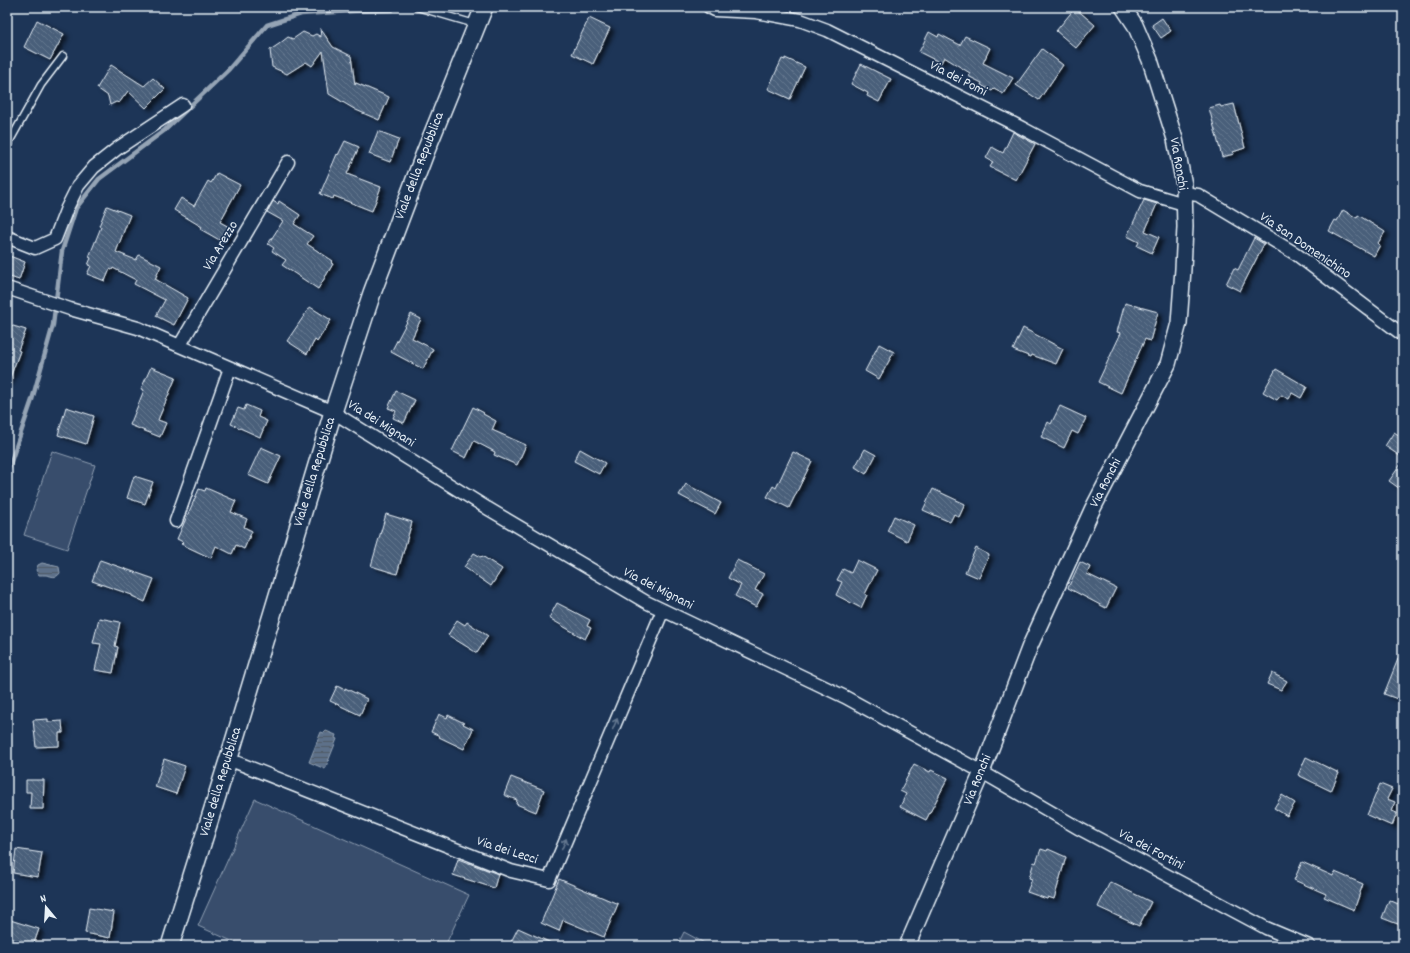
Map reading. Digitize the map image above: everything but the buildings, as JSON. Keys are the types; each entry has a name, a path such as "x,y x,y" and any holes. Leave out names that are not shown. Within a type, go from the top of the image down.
{"main road":[{"name":"Viale della Repubblica","path":"170,946 333,412 372,293 425,153 484,7"}],"street":[{"name":"Via dei Pomi","path":"709,7 716,10 756,12 800,20 827,30 1022,128 1140,191 1184,198"},
{"name":"Via Ronchi","path":"907,946 982,772 1030,646 1092,510 1168,364 1179,323 1183,269 1184,185 1175,139 1150,60 1135,25 1123,7"},
{"path":"7,237 35,248 55,239 78,186 94,167 118,148 183,105"},
{"name":"Via Arezzo","path":"180,346 288,162"},
{"name":"Via San Domenichino","path":"1184,198 1198,195 1296,254 1403,335"},
{"path":"7,288 70,309 138,328 333,412"},
{"path":"176,520 230,368"},
{"name":"Via dei Mignani","path":"333,412 487,508 646,602 845,697 982,772"},
{"name":"Via dei Lecci","path":"228,759 511,871 549,880 663,610"},
{"name":"Via dei Fortini","path":"982,772 1080,829 1266,928 1310,946"}],"lane":[{"path":"417,7 477,24"},
{"path":"7,146 41,86 63,56"}],"shaded area":[{"path":"52,451 95,465 67,549 24,535"},
{"path":"42,563 59,567 60,573 55,577 39,575 36,570 38,565"},
{"path":"326,731 336,735 335,738 337,739 325,769 309,762 321,732 324,733"},
{"path":"255,799 469,895 445,946 243,946 198,926"},
{"path":"684,932 710,946 677,946"}],"waterway":[{"path":"7,473 32,400 53,325 62,251 76,208 99,179 165,130 229,69 267,25 301,14 392,10 394,7"}]}
